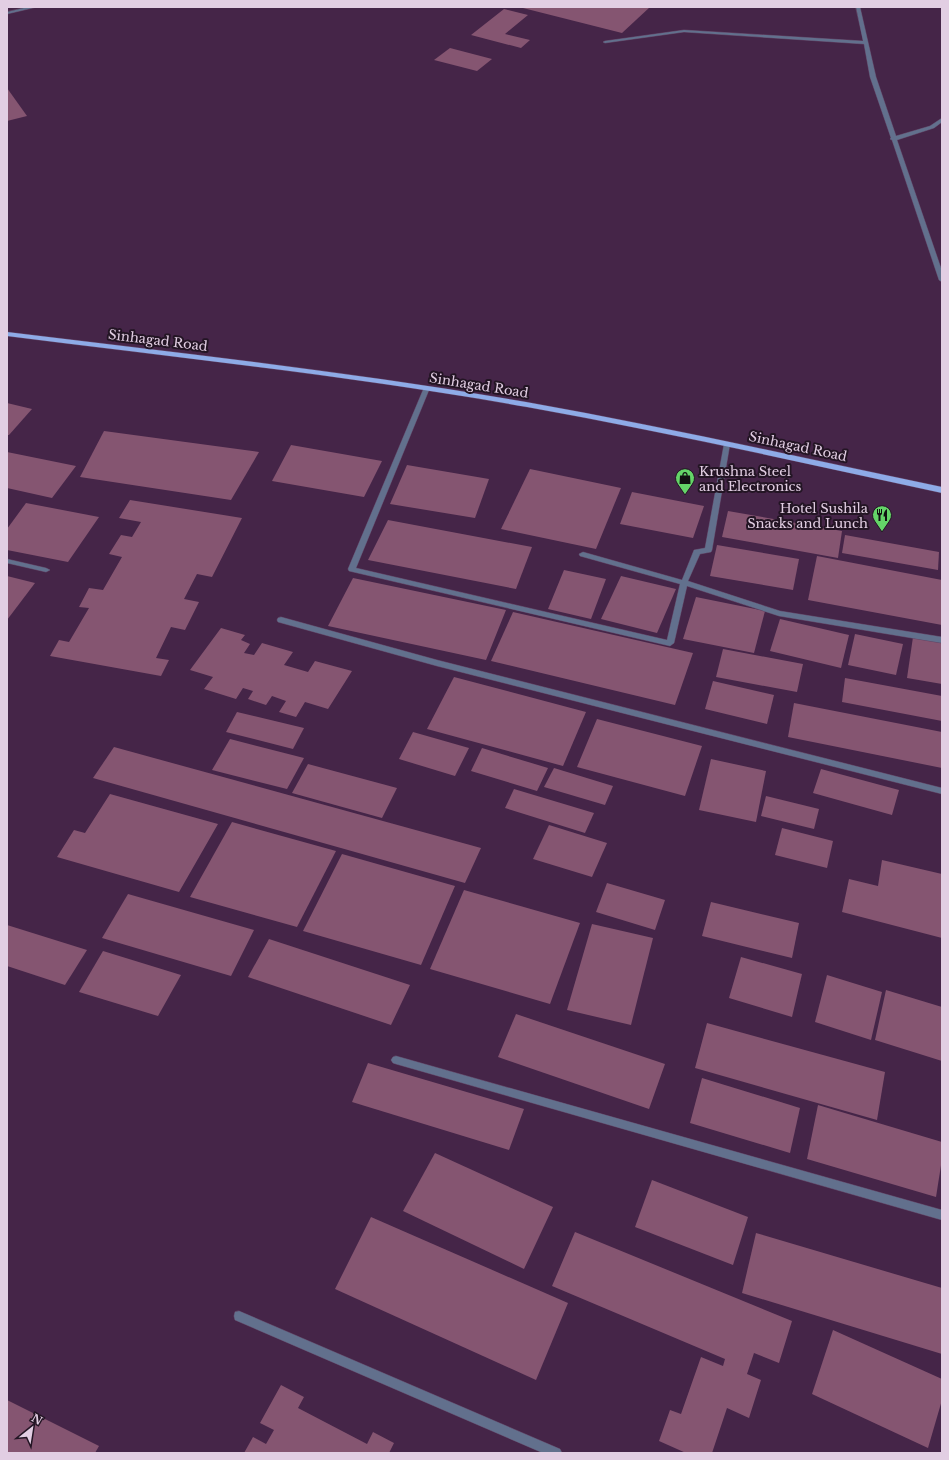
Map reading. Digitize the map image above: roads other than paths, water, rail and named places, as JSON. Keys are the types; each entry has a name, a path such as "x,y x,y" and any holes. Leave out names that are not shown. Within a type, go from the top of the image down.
{"main road":[{"name":"Sinhagad Road","path":"7,334 313,372 524,404 646,427 942,490"}],"street":[{"path":"7,13 35,7"},
{"path":"858,7 873,77 942,280"},
{"path":"605,42 684,31 866,43"},
{"path":"893,138 932,127 942,120"},
{"path":"426,390 352,569 670,643 684,583 697,552 708,550 727,444"},
{"path":"582,554 779,612 942,640"},
{"path":"7,561 46,570"},
{"path":"281,620 437,663 942,791"},
{"path":"396,1060 942,1215"},
{"path":"239,1316 556,1453"}],"place":[{"name":"Krushna Steel and Electronics","path":"685,495"},
{"name":"Hotel Sushila Snacks and Lunch","path":"882,532"}]}
